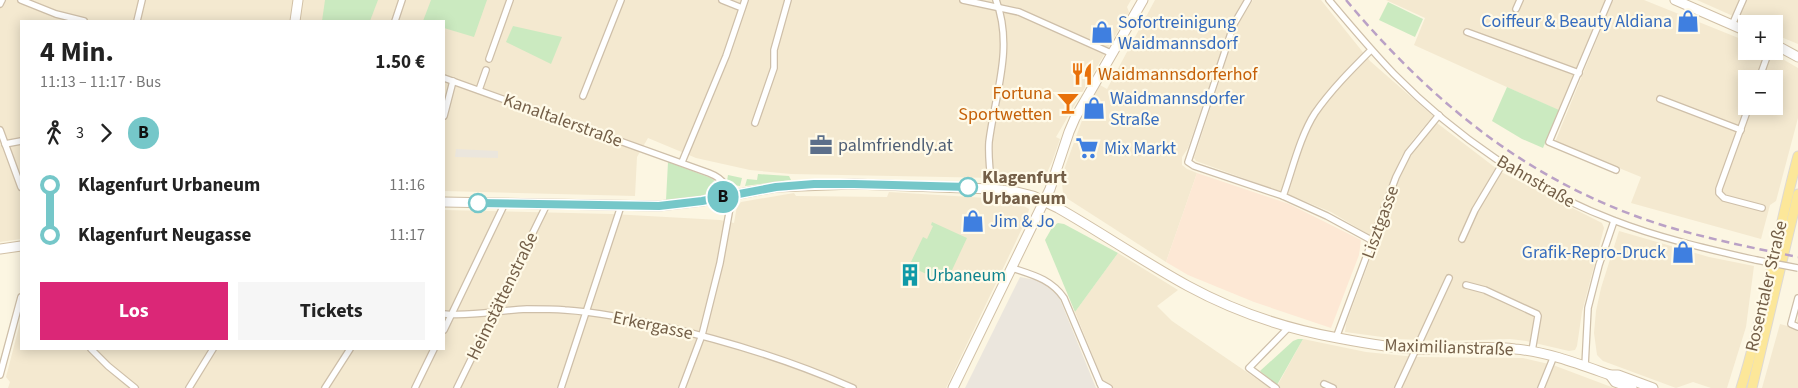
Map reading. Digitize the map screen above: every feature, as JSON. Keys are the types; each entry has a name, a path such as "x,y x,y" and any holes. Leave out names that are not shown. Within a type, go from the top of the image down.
{"main road":[{"name":"Rosentaler Straße","path":"1741,388 1760,315 1785,202 1798,156"},
{"name":"Rosentaler Straße","path":"1752,388 1798,194"}],"street":[{"path":"0,4 2,0"},
{"path":"21,0 56,14 80,20"},
{"path":"137,20 142,0"},
{"path":"295,20 298,0"},
{"path":"395,20 402,0"},
{"path":"490,59 510,0"},
{"path":"583,96 620,0"},
{"path":"722,0 742,8"},
{"path":"682,162 726,56 745,0"},
{"path":"755,123 774,68 774,50 788,0"},
{"path":"964,0 997,3 1113,54"},
{"path":"953,388 1045,201 1069,132 1143,0"},
{"path":"1248,0 1234,24 1188,159 1190,164 1282,196 1327,216 1373,241"},
{"name":"Bahnstraße","path":"1329,0 1371,50 1439,115 1503,163 1547,190 1614,221 1660,236 1756,260 1798,268"},
{"path":"1516,9 1520,0"},
{"path":"1609,0 1549,142 1616,170"},
{"path":"1675,0 1738,28"},
{"path":"1732,25 1743,0"},
{"path":"992,189 989,144 1000,91 1003,60 1002,28 997,3"},
{"path":"1467,32 1579,72"},
{"path":"1783,49 1798,57"},
{"path":"1282,196 1314,115 1341,80 1371,50"},
{"path":"479,90 486,70"},
{"name":"Kanaltalerstraße","path":"445,78 682,162 715,176 727,188 730,195"},
{"path":"445,112 454,81"},
{"path":"1660,99 1741,130"},
{"name":"Lisztgasse","path":"1336,338 1396,177 1414,145 1439,115"},
{"path":"1746,115 1719,193 1724,198 1762,208"},
{"path":"0,130 20,184"},
{"path":"5,144 20,141"},
{"path":"1462,239 1475,210 1503,163"},
{"name":"Maximilianstraße","path":"445,202 621,206 676,204 776,187 814,184 918,185 1017,192 1045,201 1188,286 1236,308 1288,327 1375,345 1417,349 1495,348 1532,351 1554,356 1610,375 1618,375 1653,388"},
{"path":"682,388 702,335 720,262 731,202 730,195"},
{"path":"445,328 505,204"},
{"name":"Heimstättenstraße","path":"457,388 547,204"},
{"path":"561,388 621,206"},
{"path":"1585,366 1588,308 1599,265 1614,221"},
{"path":"0,249 20,246"},
{"path":"1012,268 1038,276 1058,289 1064,298 1101,385 1109,388"},
{"path":"1398,388 1449,278"},
{"path":"1466,285 1485,290 1538,314 1532,351"},
{"path":"1798,298 1791,324 1798,327"},
{"path":"0,376 20,301"},
{"name":"Erkergasse","path":"445,314 527,309 586,312 644,322 702,335 760,353 853,388"},
{"path":"1276,388 1249,368 1288,327"},
{"path":"92,350 135,388"},
{"path":"189,388 212,350"},
{"path":"325,388 349,350"},
{"path":"415,388 434,350"},
{"path":"1540,388 1554,356"},
{"name":"Maximilianstraße","path":"1610,375 1615,382 1632,388"},
{"path":"1324,384 1332,388"}],"shaded area":[{"path":"0,0 1131,0 1127,7 1129,12 1056,137 1060,139 1052,162 1042,183 1038,185 996,178 791,174 750,170 696,158 648,138 637,157 635,196 445,191 445,20 20,20 20,239 0,242"},
{"path":"1155,0 1244,0 1232,20 1188,148 1182,157 1182,165 1197,173 1166,262 1068,199 1063,192 1062,184 1065,167 1084,115 1100,85 1107,89"},
{"path":"1253,0 1321,0 1370,61 1433,116 1401,157 1371,236 1331,212 1196,161 1194,158 1238,24"},
{"path":"1386,0 1605,0 1560,111 1414,45 1425,18"},
{"path":"1613,0 1644,0 1738,38 1738,60 1783,59 1798,68 1798,118 1776,201 1770,205 1761,239 1631,203 1641,177 1555,142"},
{"path":"1697,0 1798,0 1798,44 1783,38 1783,15 1738,15 1738,18"},
{"path":"1437,123 1501,172 1602,223 1604,228 1582,312 1575,350 1569,351 1510,339 1443,341 1397,339 1345,332 1346,324 1407,162"},
{"path":"456,149 498,151 498,158 455,157"},
{"path":"1197,173 1289,204 1361,240 1359,255 1331,328 1254,302 1188,275 1166,262"},
{"path":"889,192 1003,199 1015,201 1029,209 1027,218 946,388 8,388 10,382 6,377 20,323 20,350 445,350 445,210 612,214 720,220 734,223 737,206 741,202 794,193 796,196 887,197"},
{"path":"1619,231 1709,257 1754,266 1746,327 1727,388 1711,388 1693,382 1676,388 1603,361 1597,355 1594,333 1596,311 1601,288"},
{"path":"1118,253 1178,290 1157,306 1172,321 1270,388 1106,388 1075,312"},
{"path":"1020,277 1036,280 1046,285 1059,297 1096,388 965,388"},
{"path":"1798,318 1798,388 1762,388 1780,324 1795,328"},
{"path":"1303,339 1366,352 1416,357 1523,358 1553,365 1614,388 1276,388"}],"green space":[{"path":"325,0 378,0 370,20 322,20"},
{"path":"431,0 487,0 474,37 445,28 445,20 423,20"},
{"path":"1388,2 1423,19 1415,37 1379,20"},
{"path":"513,26 562,37 551,64 506,42"},
{"path":"1507,87 1559,110 1543,148 1522,139 1492,121"},
{"path":"668,162 711,178 717,183 718,188 701,196 666,200"},
{"path":"758,174 789,176 791,180 745,186 747,179 757,180"},
{"path":"728,175 742,178 740,186 733,185 727,181"},
{"path":"932,222 967,238 946,283 909,266 923,237 927,239 933,226 931,225"},
{"path":"1058,223 1064,224 1118,253 1075,312 1045,240 1053,226"},
{"path":"1303,339 1277,385 1260,371 1293,341"}],"railway":[{"path":"1346,0 1414,74 1489,137 1529,164 1572,188 1617,209 1665,226 1748,247 1798,257"}],"bus line":[{"name":"B","path":"478,203 659,206 702,201 776,187 814,184 968,187"}],"place":[{"name":"Coiffeur & Beauty Aldiana","path":"1688,21"},
{"name":"Sofortreinigung Waidmannsdorf","path":"1102,32"},
{"name":"Waidmannsdorferhof","path":"1082,74"},
{"name":"Fortuna Sportwetten","path":"1068,103"},
{"name":"Waidmannsdorfer Straße","path":"1094,108"},
{"name":"palmfriendly.at","path":"821,145"},
{"name":"Mix Markt","path":"1087,148"},
{"name":"Klagenfurt Urbaneum","path":"968,187"},
{"name":"Jim & Jo","path":"973,221"},
{"name":"Grafik-Repro-Druck","path":"1683,252"},
{"name":"Urbaneum","path":"910,275"}]}
